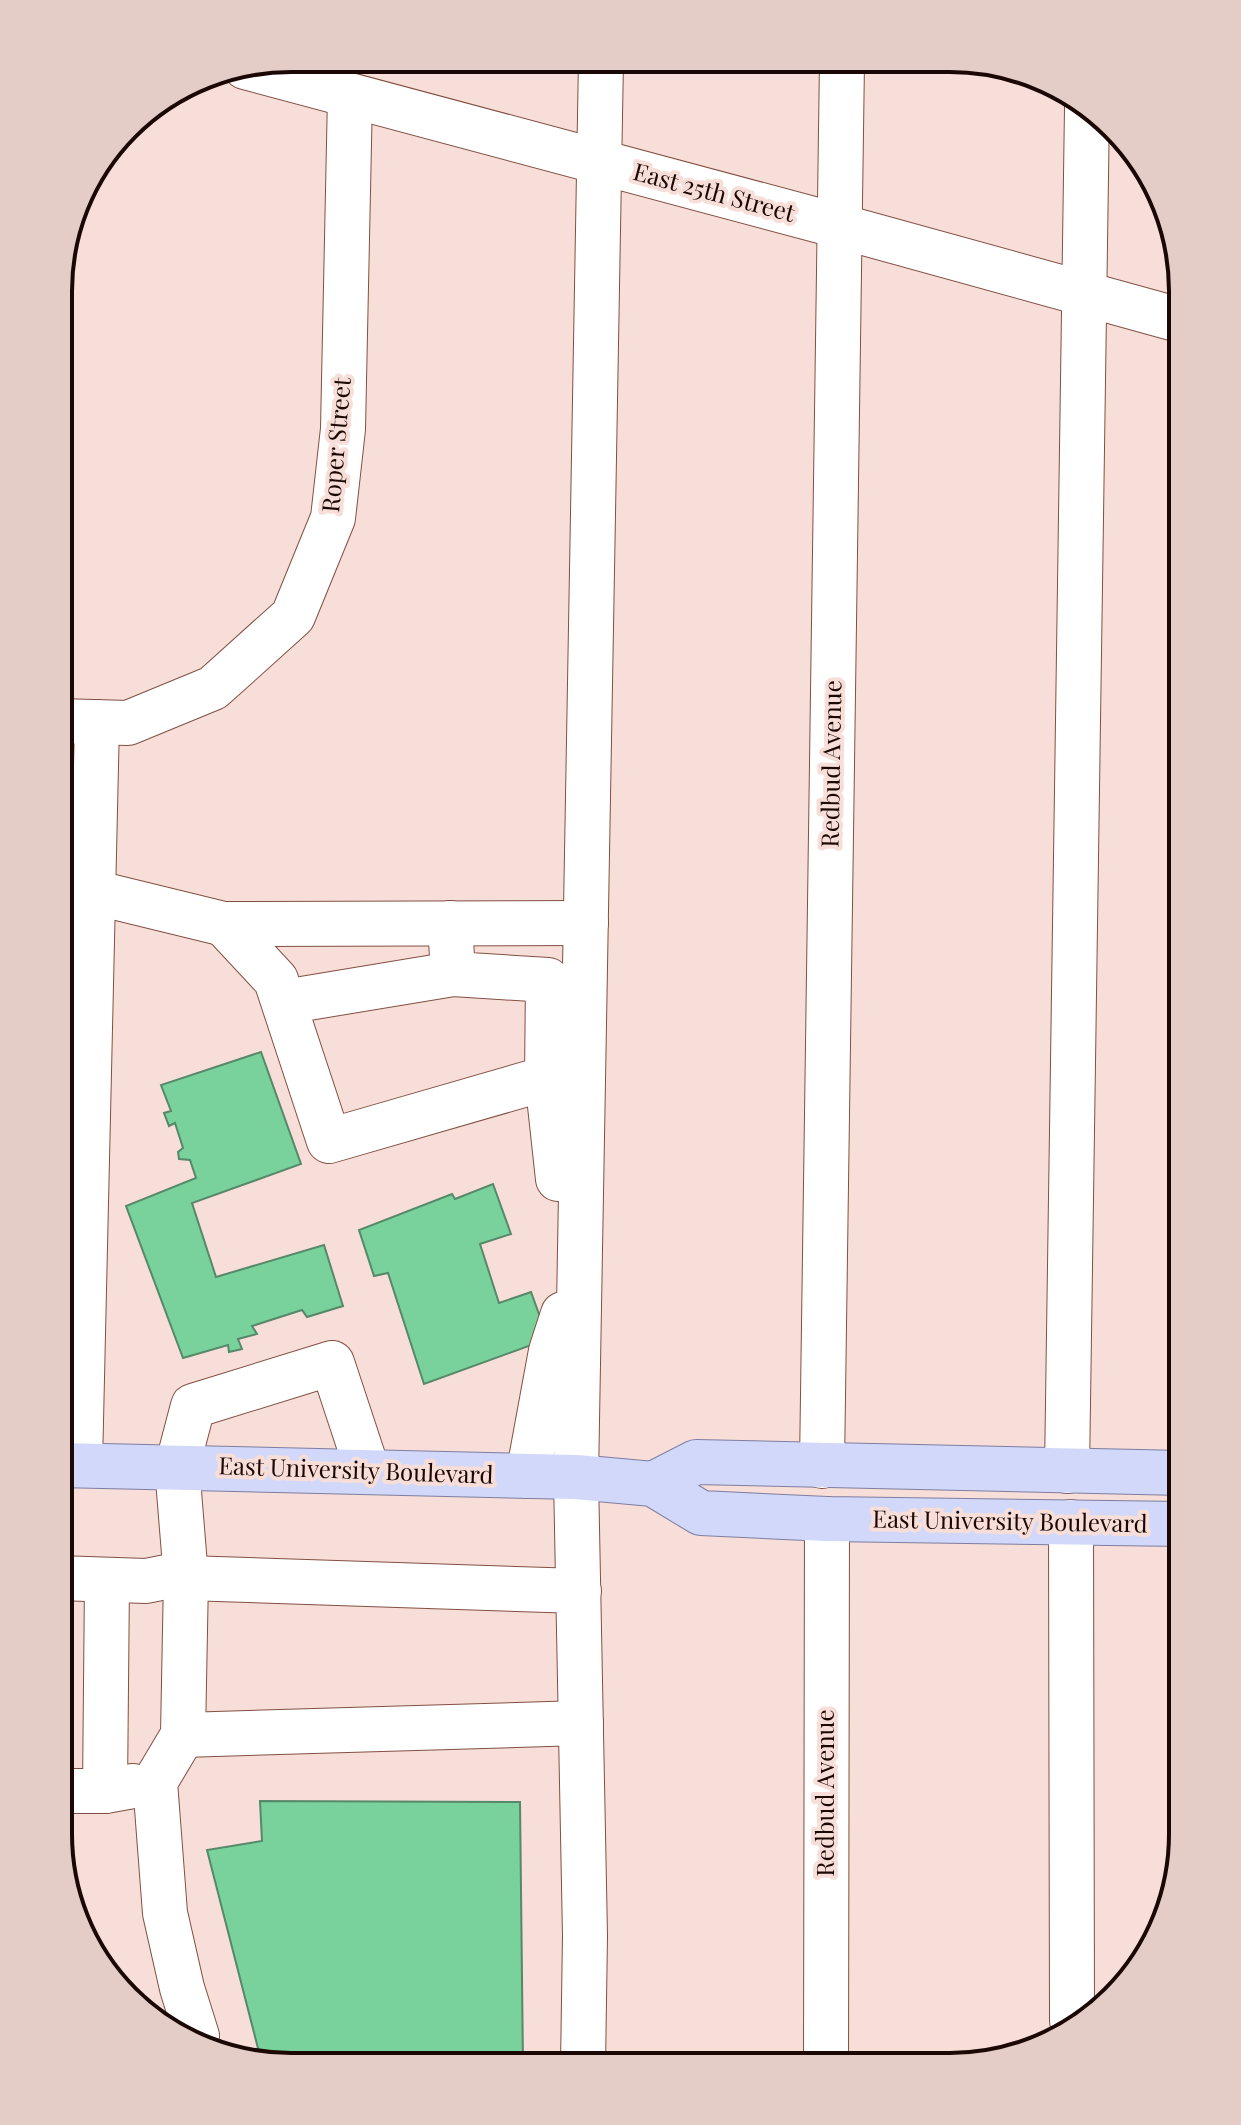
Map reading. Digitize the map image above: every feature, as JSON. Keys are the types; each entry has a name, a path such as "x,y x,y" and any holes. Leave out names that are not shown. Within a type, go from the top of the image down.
{"main road":[{"path":"653,1484 696,1462 1169,1473"},
{"name":"East University Boulevard","path":"72,1465 576,1477 653,1484 701,1513 827,1519 1169,1524"}],"street":[{"path":"583,2053 585,1936 576,1477 601,72"},
{"name":"Redbud Avenue","path":"822,1466 842,72"},
{"name":"East 25th Street","path":"268,73 1169,317"},
{"name":"Roper Street","path":"78,722 128,723 213,688 293,616 333,518 343,429 350,96"},
{"path":"1067,1471 1087,121"},
{"path":"72,1340 93,892 78,722"},
{"path":"93,892 224,924 586,923"},
{"path":"450,923 453,974"},
{"path":"224,924 276,980 329,1141 547,1078"},
{"path":"284,1002 453,974 548,980 547,1078 567,1254 580,1264"},
{"path":"528,1476 551,1351 580,1264"},
{"path":"195,2031 165,1913 155,1782 183,1735 186,1578 177,1467 193,1406 332,1363 368,1472"},
{"name":"Redbud Avenue","path":"826,2053 827,1519"},
{"path":"1071,1522 1072,2015"},
{"path":"72,1579 146,1581 166,1577 579,1591"},
{"path":"105,1791 107,1580"},
{"path":"183,1735 581,1723"},
{"path":"72,1791 105,1791 155,1782"}],"building":[{"path":"261,1052 301,1164 192,1203 216,1277 324,1245 343,1306 307,1317 302,1310 252,1326 257,1334 238,1339 242,1349 229,1352 228,1345 183,1358 126,1206 196,1178 190,1160 179,1159 178,1152 183,1148 175,1123 169,1126 164,1113 171,1111 161,1085"},
{"path":"493,1184 511,1234 480,1244 499,1303 531,1292 548,1339 424,1384 388,1273 374,1276 359,1230 452,1194 455,1199"},
{"path":"260,1801 520,1802 523,2053 291,2053 259,2050 207,1850 262,1841"}]}
